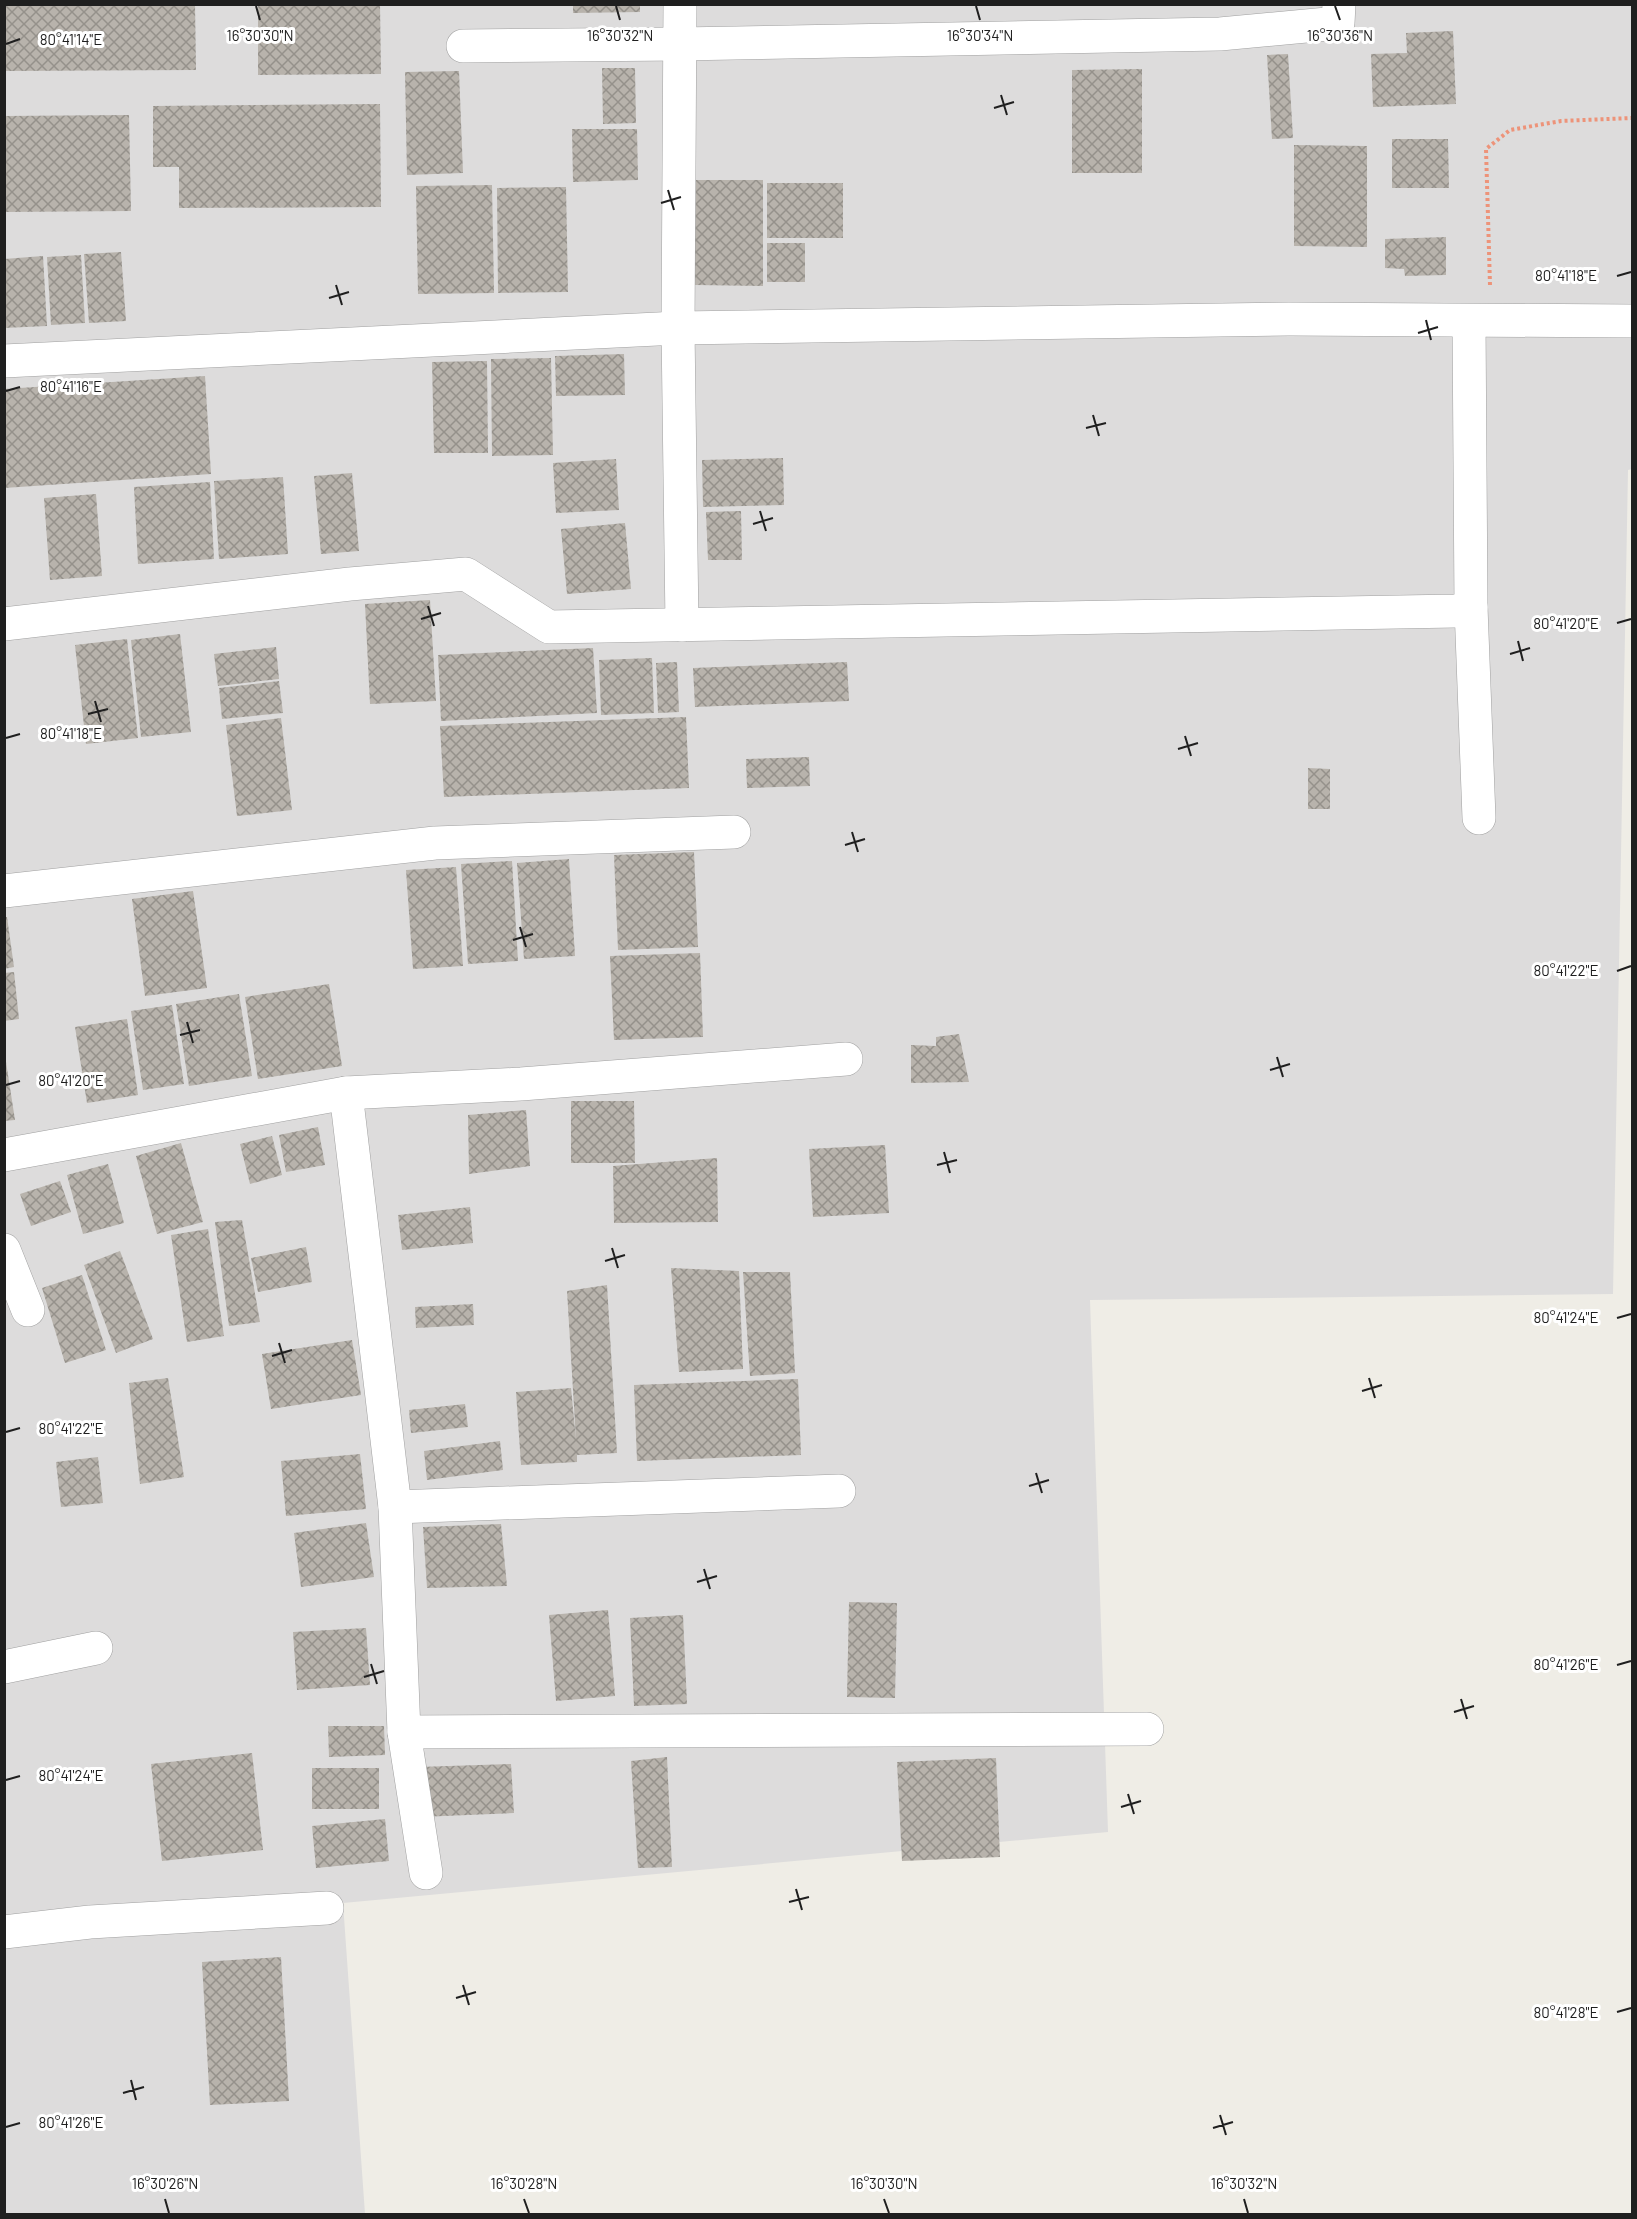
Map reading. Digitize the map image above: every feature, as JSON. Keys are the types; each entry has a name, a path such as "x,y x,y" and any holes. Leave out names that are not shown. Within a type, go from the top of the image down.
{"street":[{"path":"680,4 678,328 682,625"},
{"path":"462,46 1220,34 1338,23 1339,4"},
{"path":"4,361 678,328 1289,319 1632,321"},
{"path":"1479,818 1471,607 1480,321"},
{"path":"4,624 350,584 466,574 549,627 1456,611 1471,607"},
{"path":"4,891 435,843 734,832"},
{"path":"4,1155 346,1093 520,1084 846,1059"},
{"path":"346,1093 395,1508 404,1732 426,1873"},
{"path":"4,1250 28,1310"},
{"path":"395,1508 839,1491"},
{"path":"4,1667 96,1648"},
{"path":"404,1732 1147,1729"},
{"path":"4,1932 90,1922 327,1908"}],"path":[{"path":"1480,321 1486,149 1510,130 1561,121 1632,118"}],"shaded area":[{"path":"5,5 1632,5 1632,469 1628,470 1613,1294 1090,1300 1108,1832 343,1903 365,2214 5,2214"}],"building":[{"path":"4,4 195,4 196,70 4,71"},
{"path":"258,4 380,4 381,74 258,75"},
{"path":"573,4 640,4 640,12 573,13"},
{"path":"1453,31 1456,104 1373,107 1371,54 1407,53 1406,33"},
{"path":"1288,54 1293,138 1272,139 1267,55"},
{"path":"602,68 635,68 636,123 603,124"},
{"path":"1142,69 1142,173 1072,173 1072,70"},
{"path":"459,71 463,173 407,175 405,72"},
{"path":"380,104 381,207 179,208 179,167 153,167 153,106"},
{"path":"129,115 131,211 4,212 4,116"},
{"path":"572,129 637,129 638,180 573,182"},
{"path":"1392,139 1448,139 1449,188 1392,188"},
{"path":"1294,145 1367,146 1367,247 1294,246"},
{"path":"695,180 763,180 763,286 695,285"},
{"path":"767,183 843,183 843,238 767,238"},
{"path":"492,185 494,293 418,294 416,186"},
{"path":"566,187 568,292 498,293 497,188"},
{"path":"1446,237 1446,275 1405,276 1404,269 1385,268 1385,239"},
{"path":"767,243 805,243 805,282 767,282"},
{"path":"121,252 126,321 89,323 84,254"},
{"path":"81,255 85,323 51,325 47,257"},
{"path":"43,256 47,326 4,328 4,259"},
{"path":"624,354 625,395 556,396 555,356"},
{"path":"551,358 553,455 492,456 491,359"},
{"path":"487,361 488,453 434,453 432,362"},
{"path":"205,376 211,474 4,488 4,389"},
{"path":"783,458 784,505 703,507 702,460"},
{"path":"616,459 619,510 556,513 553,463"},
{"path":"352,473 359,551 321,554 314,476"},
{"path":"283,477 288,554 219,559 214,481"},
{"path":"210,482 214,559 138,564 134,487"},
{"path":"96,494 102,576 50,580 44,498"},
{"path":"741,511 742,560 708,560 706,512"},
{"path":"625,523 631,589 567,594 561,529"},
{"path":"430,600 436,701 370,704 365,604"},
{"path":"180,634 191,732 141,737 131,640"},
{"path":"127,639 138,738 86,744 75,645"},
{"path":"276,647 279,679 218,686 214,654"},
{"path":"593,648 597,713 441,721 438,655"},
{"path":"652,658 654,713 601,715 599,660"},
{"path":"677,662 679,712 658,713 656,663"},
{"path":"847,662 849,701 695,707 693,668"},
{"path":"279,681 283,713 222,719 219,688"},
{"path":"686,717 689,788 444,797 440,726"},
{"path":"281,718 292,810 237,816 226,725"},
{"path":"809,757 810,786 747,788 746,759"},
{"path":"1308,768 1330,769 1330,809 1308,809"},
{"path":"694,852 698,947 618,950 614,855"},
{"path":"569,859 575,956 524,959 517,863"},
{"path":"512,861 518,961 468,964 461,864"},
{"path":"456,867 463,966 413,969 406,870"},
{"path":"193,891 207,988 145,996 132,899"},
{"path":"4,917 7,917 14,967 4,969"},
{"path":"700,953 703,1037 614,1040 610,956"},
{"path":"14,972 19,1019 4,1021 4,973"},
{"path":"329,984 342,1066 258,1079 245,997"},
{"path":"239,994 252,1076 189,1086 176,1004"},
{"path":"172,1005 184,1084 143,1090 131,1011"},
{"path":"127,1019 138,1095 87,1103 75,1027"},
{"path":"959,1034 969,1082 911,1083 911,1045 936,1046 936,1037"},
{"path":"4,1049 15,1120 4,1121"},
{"path":"571,1101 634,1101 635,1163 571,1163"},
{"path":"526,1110 530,1166 469,1174 468,1115"},
{"path":"318,1127 325,1165 286,1172 279,1135"},
{"path":"272,1136 282,1175 250,1184 240,1144"},
{"path":"181,1143 203,1222 157,1234 136,1156"},
{"path":"885,1145 889,1213 813,1217 809,1149"},
{"path":"717,1158 718,1222 614,1223 613,1166"},
{"path":"108,1164 124,1223 83,1234 67,1175"},
{"path":"60,1181 71,1212 31,1226 20,1194"},
{"path":"470,1207 473,1243 402,1250 398,1215"},
{"path":"242,1220 260,1322 229,1326 215,1222"},
{"path":"208,1229 224,1336 187,1342 171,1235"},
{"path":"306,1247 312,1282 258,1292 251,1258"},
{"path":"120,1251 153,1339 116,1353 84,1265"},
{"path":"671,1268 739,1271 743,1369 679,1372"},
{"path":"743,1272 790,1272 795,1373 750,1376"},
{"path":"82,1275 106,1350 65,1363 42,1288"},
{"path":"607,1285 617,1453 577,1455 577,1462 521,1465 516,1392 571,1388 576,1440 567,1291"},
{"path":"473,1304 474,1325 416,1328 415,1307"},
{"path":"352,1340 361,1395 271,1409 262,1354"},
{"path":"168,1378 184,1477 140,1484 129,1383"},
{"path":"798,1379 801,1455 637,1461 634,1385"},
{"path":"465,1404 468,1427 411,1433 409,1410"},
{"path":"500,1441 503,1470 427,1480 424,1451"},
{"path":"360,1454 366,1509 286,1516 281,1461"},
{"path":"98,1457 103,1503 61,1507 56,1462"},
{"path":"366,1523 374,1577 301,1587 294,1533"},
{"path":"501,1524 507,1586 427,1588 423,1527"},
{"path":"849,1602 897,1603 895,1698 847,1697"},
{"path":"608,1610 615,1696 556,1701 549,1615"},
{"path":"683,1615 687,1704 634,1706 630,1618"},
{"path":"366,1628 370,1685 297,1690 293,1632"},
{"path":"328,1726 384,1726 385,1755 329,1757"},
{"path":"252,1753 263,1850 162,1861 151,1764"},
{"path":"667,1757 672,1867 638,1868 631,1761"},
{"path":"996,1758 1000,1857 902,1861 897,1762"},
{"path":"511,1764 514,1813 420,1817 418,1767"},
{"path":"312,1768 379,1768 379,1809 312,1809"},
{"path":"385,1819 389,1861 316,1868 312,1826"},
{"path":"281,1957 289,2101 210,2105 202,1962"}]}
